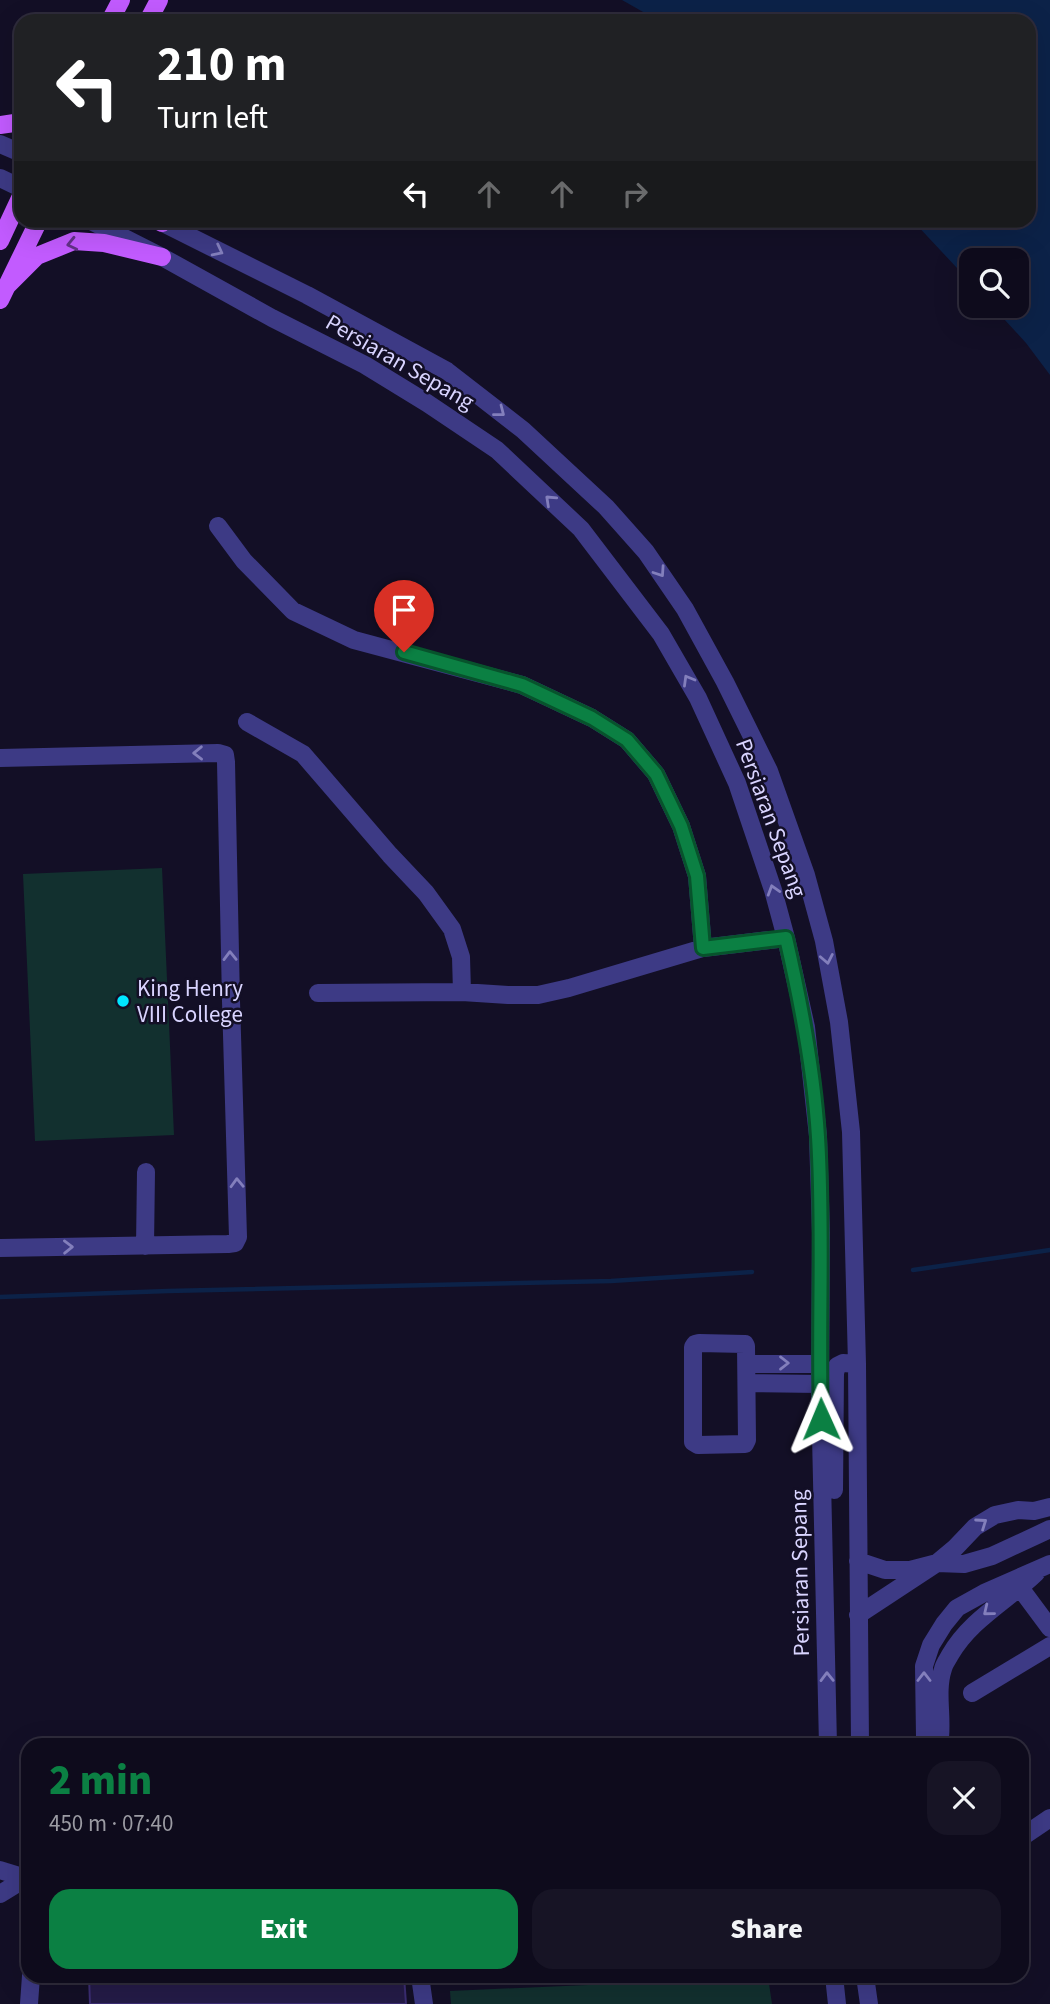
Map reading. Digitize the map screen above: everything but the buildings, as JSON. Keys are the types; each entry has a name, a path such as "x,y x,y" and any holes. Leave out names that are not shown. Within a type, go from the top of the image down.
{"main road":[{"path":"0,241 14,211"},
{"path":"4,293 35,228"},
{"path":"4,293 37,257 74,241 104,243 162,257"}],"street":[{"name":"Persiaran Sepang","path":"105,228 365,365 497,450 581,529 661,634 698,698 737,783 773,890 806,1027 818,1136 821,1233 820,1384 828,1738"},
{"name":"Persiaran Sepang","path":"173,228 307,295 447,371 523,430 606,507 646,552 685,610 725,682 769,771 806,875 824,941 839,1022 851,1132 862,1738"},
{"path":"218,526 244,561 293,611 354,640 522,685 592,718 627,740 656,774 681,826 697,876 703,948"},
{"path":"247,722 303,754 426,893 452,929 461,957 462,992"},
{"path":"0,758 225,755 238,1237 235,1243 228,1244 0,1248"},
{"path":"318,993 462,992 538,995 703,948 786,938"},
{"path":"145,1246 146,1172"},
{"path":"699,1343 745,1344 747,1364 745,1444 695,1444 693,1347 699,1343"},
{"path":"826,1612 834,1485 835,1373 837,1366 843,1363 857,1364"},
{"path":"747,1364 820,1364"},
{"path":"748,1383 820,1384"},
{"path":"858,1615 937,1563 975,1527 995,1515 1050,1507"},
{"path":"858,1561 885,1570 910,1570 937,1563 964,1564 992,1556 1050,1530"},
{"path":"925,1738 924,1666 931,1645 944,1624 957,1608 1016,1584 1045,1566"},
{"path":"1016,1584 1050,1628"},
{"path":"939,1738 942,1669 972,1625 1016,1584"},
{"path":"972,1693 1050,1646"},
{"path":"1029,1832 1050,1818"},
{"path":"0,1870 21,1876"},
{"path":"0,1894 21,1882"},
{"path":"29,2004 30,1983"},
{"path":"422,1983 424,2004"},
{"path":"834,1983 836,2004"},
{"path":"866,1983 869,2004"}],"green space":[{"path":"162,868 174,1135 35,1141 23,874"},
{"path":"632,1983 769,1983 772,2004 451,2004 450,1991"}],"water":[{"path":"622,0 1050,0 1050,375 1003,318 1029,318 1029,248 959,248 959,270 920,228 1036,228 1036,14 647,14"}],"waterway":[{"path":"913,1270 1050,1250"},
{"path":"0,1297 611,1281 752,1272"}],"place":[{"name":"King Henry VIII College","path":"123,1001"}],"route":[{"path":"404,652 522,685 592,718 627,740 656,774 681,826 697,876 703,948 786,938 806,1027 818,1136 821,1419"}]}
